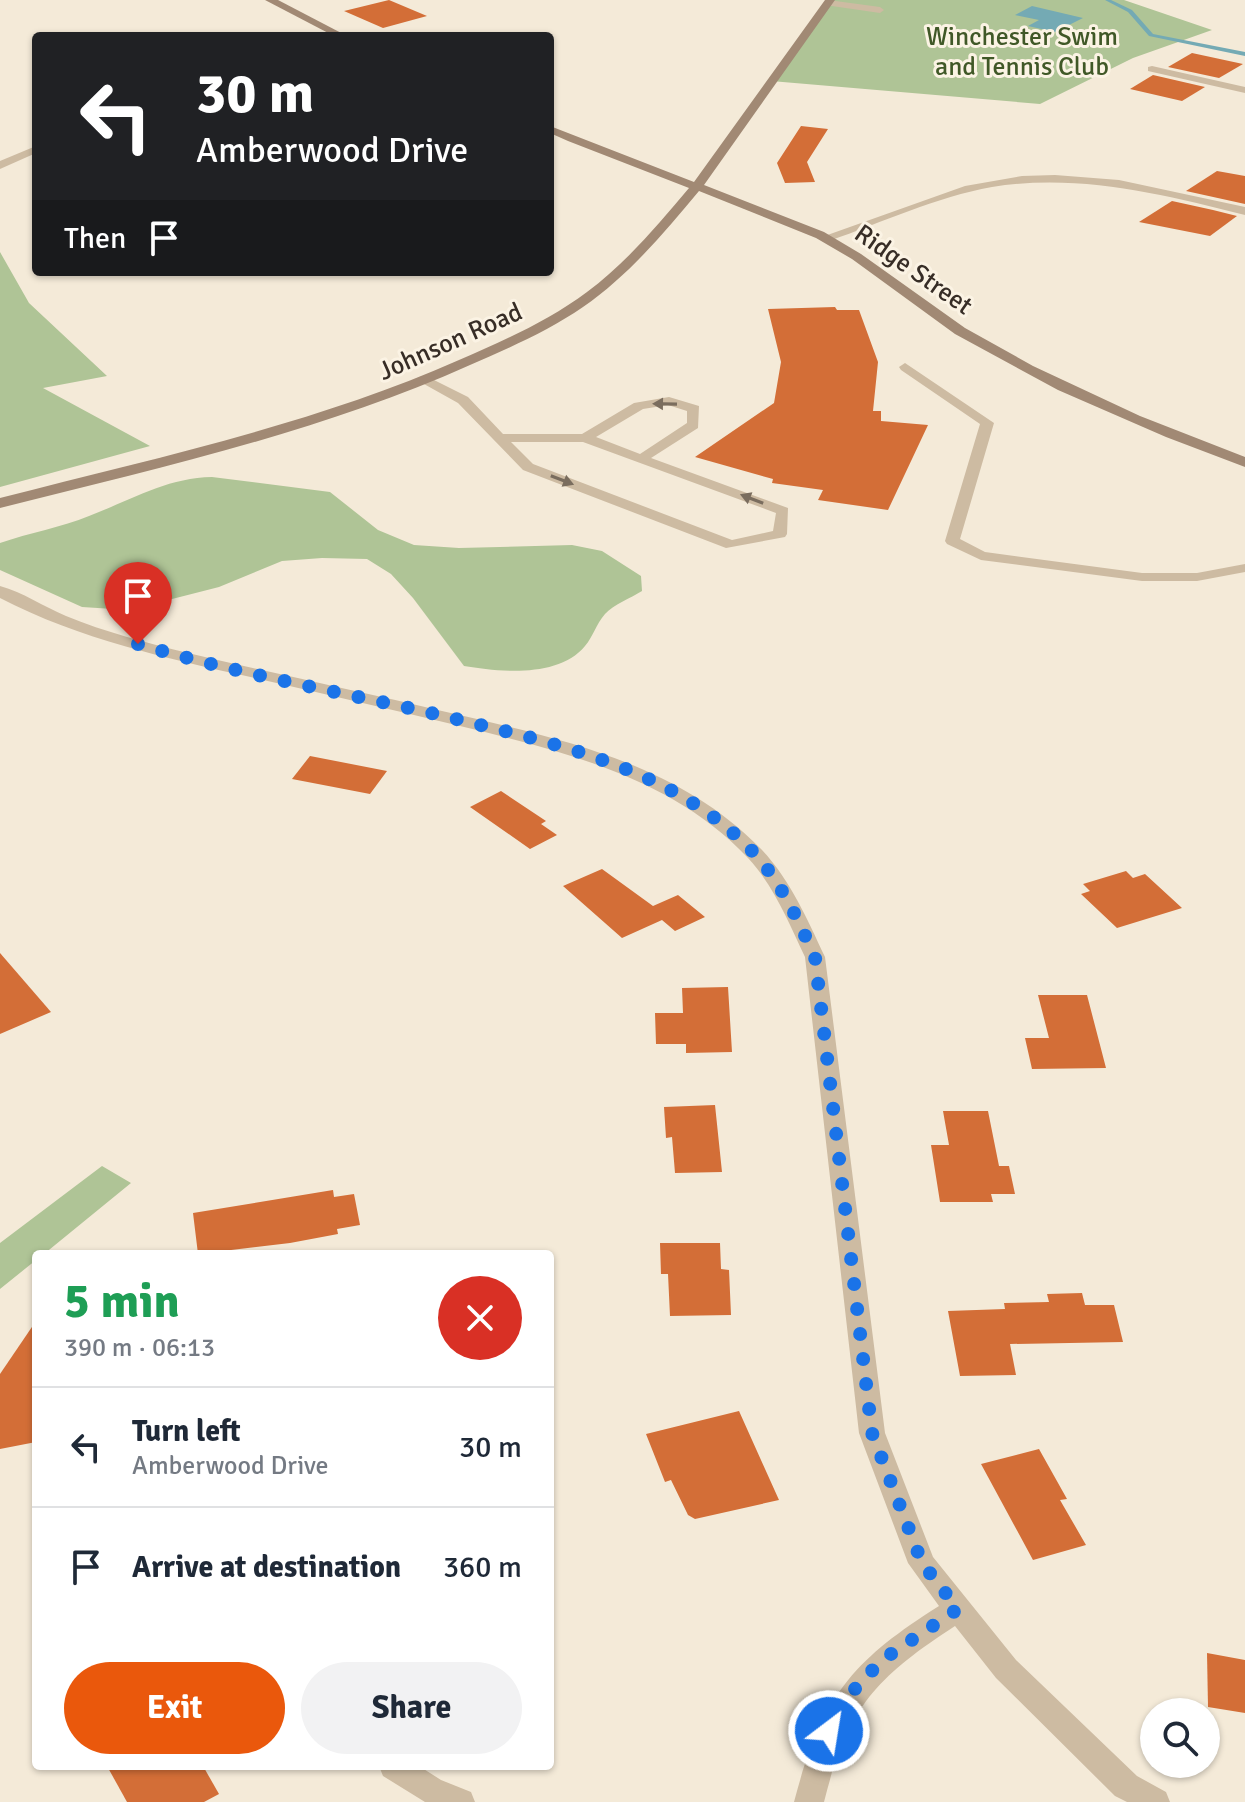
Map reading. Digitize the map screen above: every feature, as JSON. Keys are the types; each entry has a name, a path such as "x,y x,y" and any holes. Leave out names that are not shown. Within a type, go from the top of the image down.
{"street":[{"path":"270,0 332,32"},
{"name":"Johnson Road","path":"0,503 327,415 428,381 540,328 604,285 648,243 696,186 829,2"},
{"path":"1152,69 1245,90"},
{"name":"Ridge Street","path":"554,131 825,238 897,283 958,329 1033,371 1128,416 1245,462"},
{"path":"0,165 32,151"},
{"path":"825,238 976,187 1028,179 1107,181 1245,211"},
{"path":"0,591 27,607 78,626 169,653 517,734 597,757 659,784 714,818 754,853 788,900 815,957 872,1433 922,1563 1006,1669 1126,1786 1155,1802"},
{"path":"809,1802 829,1731 854,1690 882,1660 958,1609"},
{"path":"400,1770 430,1790 460,1802"}],"lane":[{"path":"829,2 880,10"},
{"path":"905,367 987,423 952,541 981,556 1142,577 1197,577 1245,568"},
{"path":"428,381 463,400 498,438 528,467 731,545 780,534 783,511 585,438 498,438"},
{"path":"585,438 639,406 669,401 694,409 693,425 642,458"}],"green space":[{"name":"Winchester Swim and Tennis Club","path":"831,0 1124,0 1212,30 1133,58 1040,104 771,81"},
{"path":"0,252 29,303 107,376 43,388 150,446 0,487"},
{"path":"212,477 330,492 378,530 414,545 459,548 572,545 602,551 641,576 642,591 609,610 588,642 574,656 545,668 511,671 464,666 413,598 391,574 367,559 282,561 219,587 129,610 82,607 0,570 0,543 79,520 179,481"},
{"path":"102,1166 131,1183 49,1250 32,1250 32,1263 0,1289 0,1243"}],"water":[{"path":"1032,6 1083,18 1055,32 1028,26 1039,20 1015,15"}],"building":[{"path":"389,0 427,16 383,28 344,11"},
{"path":"1192,53 1243,64 1219,78 1168,67"},
{"path":"1153,75 1205,87 1182,101 1130,89"},
{"path":"801,126 828,129 807,162 815,182 785,183 777,163"},
{"path":"1217,171 1245,176 1245,204 1186,191"},
{"path":"1172,201 1237,216 1210,236 1139,222"},
{"path":"835,307 837,310 859,310 878,362 873,411 881,411 881,421 928,425 888,510 818,500 823,490 772,483 773,479 695,457 774,403 781,362 768,309"},
{"path":"310,756 387,771 370,794 292,779"},
{"path":"501,791 546,821 541,824 557,835 530,849 470,807"},
{"path":"602,869 653,906 678,895 705,917 675,931 662,920 622,938 563,886"},
{"path":"1126,871 1133,878 1145,874 1182,908 1117,928 1081,894 1090,891 1083,884"},
{"path":"0,953 51,1012 0,1034"},
{"path":"728,987 732,1052 686,1053 686,1044 656,1044 655,1013 683,1013 682,988"},
{"path":"1038,995 1087,995 1106,1068 1032,1069 1025,1038 1049,1038"},
{"path":"715,1105 722,1172 675,1173 672,1137 666,1138 664,1107"},
{"path":"943,1111 988,1111 999,1166 1009,1166 1015,1194 991,1194 993,1202 940,1202 931,1145 949,1145"},
{"path":"333,1190 334,1197 354,1194 360,1225 337,1229 338,1234 290,1243 231,1250 198,1250 193,1213"},
{"path":"660,1243 720,1243 721,1269 729,1270 731,1315 670,1316 668,1274 661,1274"},
{"path":"1082,1293 1085,1305 1114,1305 1123,1342 1010,1344 1016,1375 960,1376 948,1311 1005,1309 1004,1303 1049,1302 1047,1294"},
{"path":"32,1327 32,1443 0,1449 0,1374"},
{"path":"739,1411 779,1500 695,1519 688,1515 671,1480 665,1482 646,1434"},
{"path":"1039,1449 1067,1499 1060,1500 1086,1545 1033,1560 981,1464"},
{"path":"1207,1653 1245,1660 1245,1713 1220,1709 1220,1698 1208,1698"},
{"path":"109,1770 205,1770 219,1794 204,1802 127,1802"}],"waterway":[{"path":"1107,0 1130,11 1151,35 1245,54"}],"route":[{"path":"138,644 517,734 597,757 659,784 714,818 754,853 788,900 815,957 872,1433 922,1563 958,1609 882,1660 854,1690 829,1731"}]}
